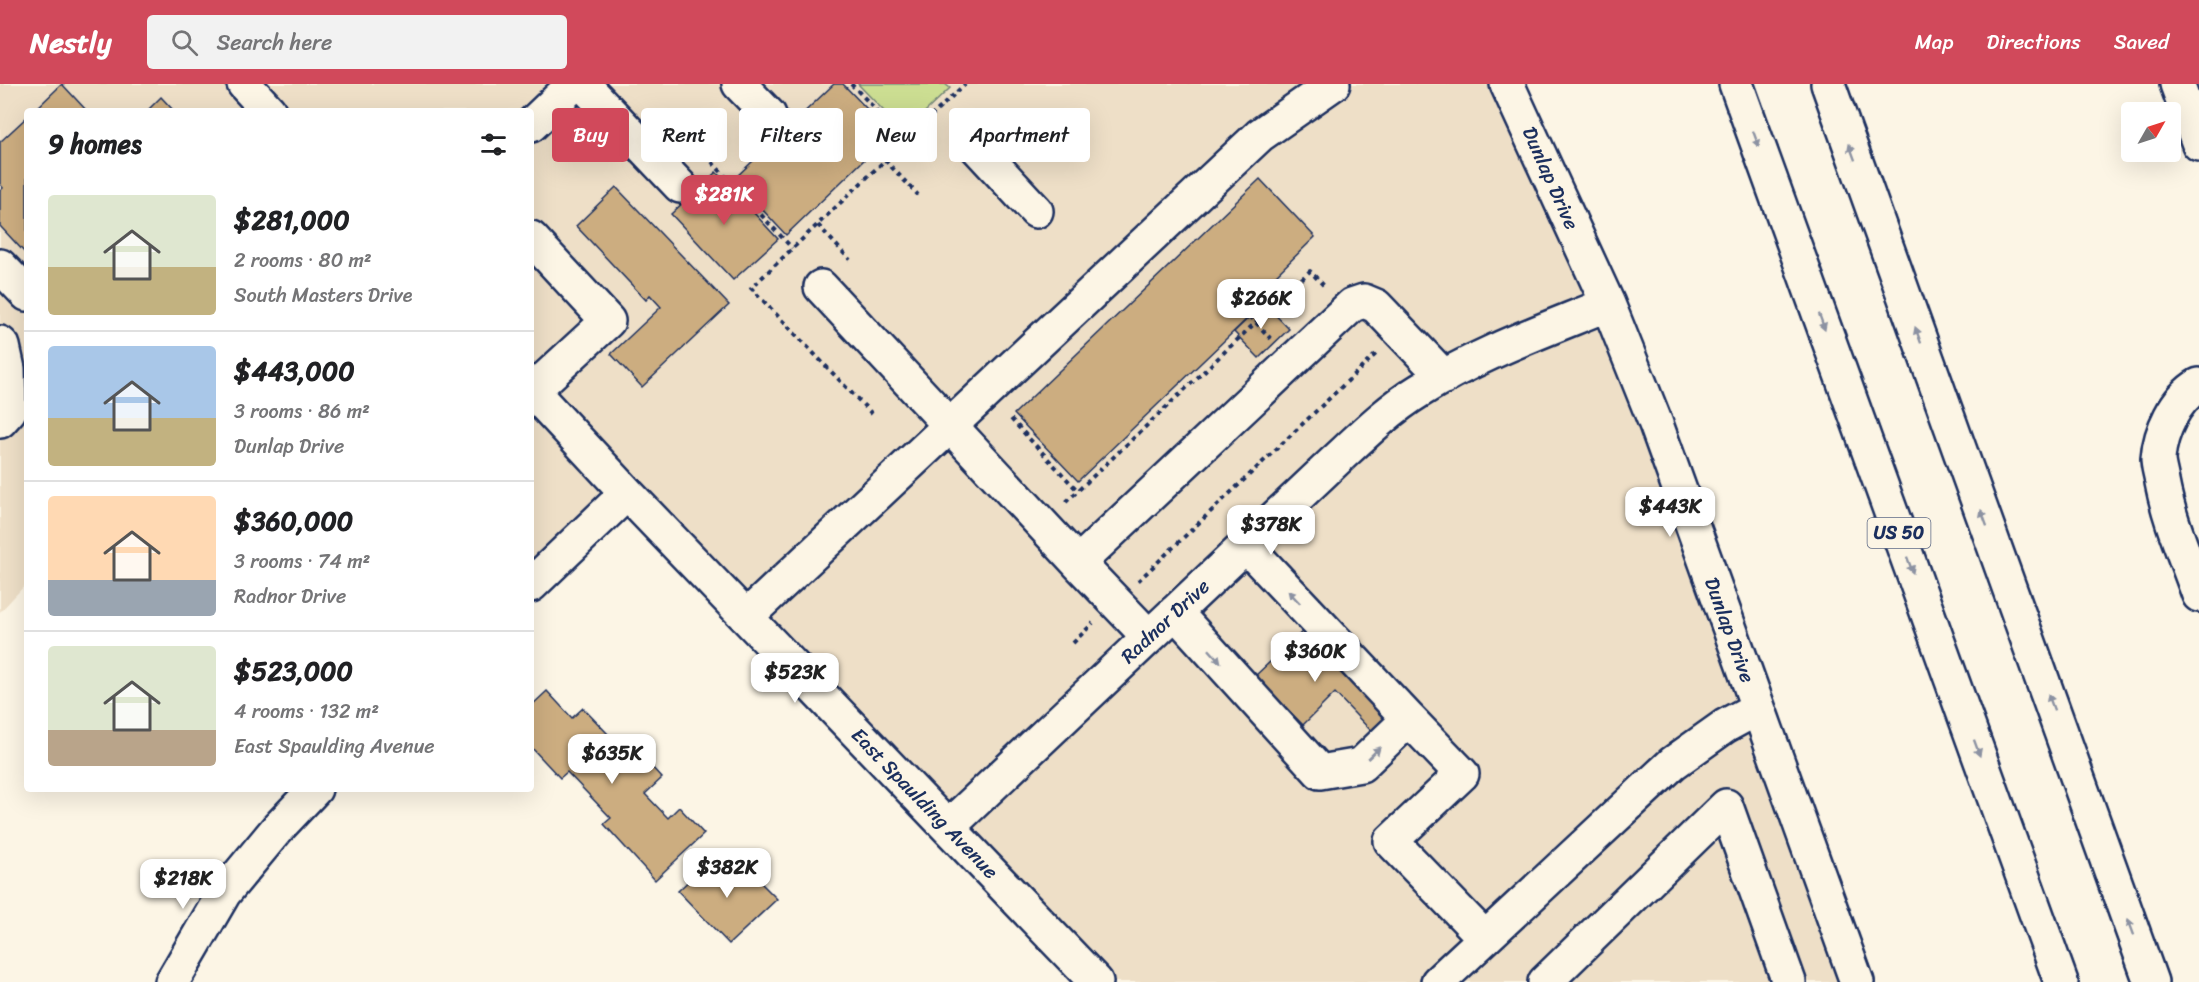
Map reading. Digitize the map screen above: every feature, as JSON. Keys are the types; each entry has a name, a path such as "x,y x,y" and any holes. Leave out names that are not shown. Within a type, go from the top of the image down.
{"main road":[{"path":"243,84 266,108"},
{"path":"534,122 574,84"},
{"path":"583,84 680,186"},
{"path":"740,84 762,108"},
{"path":"746,616 1260,135 1333,84"},
{"name":"Dunlap Drive","path":"1507,84 1608,304 1656,424 1857,982"},
{"name":"US 50","path":"1736,84 2061,982"},
{"path":"1828,84 2151,982"},
{"path":"2177,84 2199,144"},
{"path":"991,162 1036,211"},
{"path":"534,241 608,321 534,389"},
{"path":"0,266 24,291"},
{"path":"821,287 1041,526 1149,637"},
{"path":"1078,564 1352,305 1364,301 1376,306 1444,377"},
{"name":"Radnor Drive","path":"948,827 1380,420 1419,390 1480,358 1608,304"},
{"path":"0,344 3,346 8,369 5,416"},
{"path":"2199,385 2192,389 2174,411 2162,435 2158,461 2165,497 2199,595"},
{"name":"East Spaulding Avenue","path":"534,393 1096,982"},
{"path":"534,582 627,493"},
{"path":"1246,546 1462,774 1391,841 1485,938"},
{"path":"1175,612 1320,772 1361,765 1409,719"},
{"path":"1438,982 1673,763 1725,726 1758,708"},
{"path":"172,982 224,893 277,829 312,792"},
{"path":"1545,982 1726,806 1789,982"}],"path":[{"path":"851,84 874,108"},
{"path":"937,111 965,84"},
{"path":"712,162 792,248"},
{"path":"872,414 751,288 883,162"},
{"path":"887,162 918,195"},
{"path":"818,225 850,260"},
{"path":"1041,526 1310,271 1346,310"},
{"path":"1073,643 1400,331"},
{"path":"1011,418 1078,491"}],"shaded area":[{"path":"0,84 1507,84 1857,982 1096,982 628,494 534,582 534,108 24,108 24,586 0,612"}],"green space":[{"path":"858,84 945,84 950,88 929,108 881,108"}],"building":[{"path":"62,84 84,108 37,108"},
{"path":"834,84 843,84 866,108 855,108 855,162 862,162 786,235 734,179 752,162 843,162 843,108 809,108"},
{"path":"161,97 171,108 150,108"},
{"path":"24,120 24,252 0,226 0,191 3,188 0,184 0,142"},
{"path":"716,172 778,239 733,280 671,214"},
{"path":"1260,179 1315,237 1269,282 1277,290 1078,481 1014,414"},
{"path":"616,187 729,305 642,387 611,354 661,307 650,295 646,300 576,226"},
{"path":"1264,303 1289,329 1259,358 1234,332"},
{"path":"1304,630 1389,721 1374,734 1335,693 1303,725 1255,676"},
{"path":"547,691 572,718 583,708 608,734 604,738 626,762 637,751 662,778 645,794 668,818 679,807 704,834 655,880 604,824 611,818 567,772 560,778 534,750 534,703"},
{"path":"715,856 741,884 752,874 777,899 729,944 678,891"}]}
